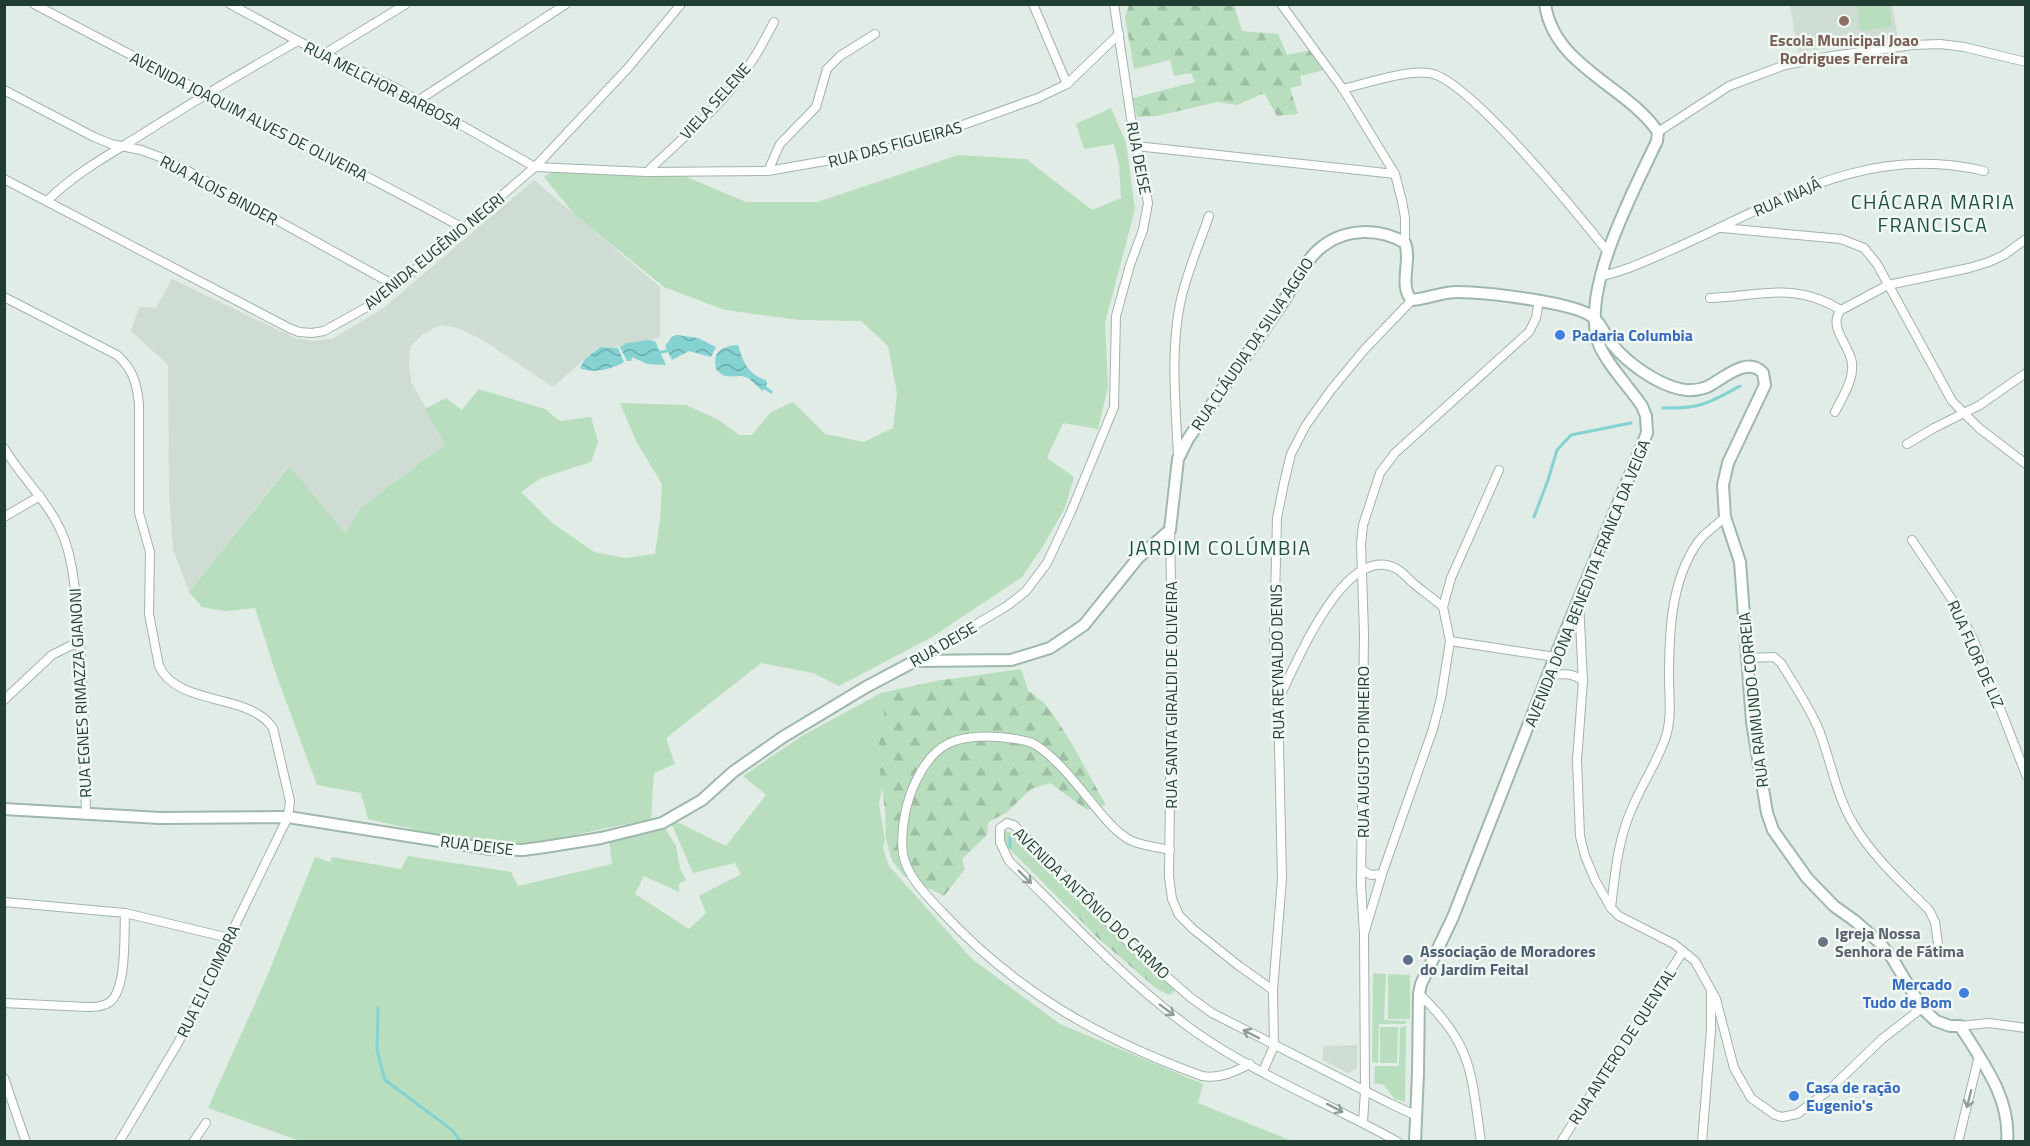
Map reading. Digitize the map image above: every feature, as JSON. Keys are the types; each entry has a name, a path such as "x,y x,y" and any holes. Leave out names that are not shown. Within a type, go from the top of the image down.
{"street":[{"name":"AVENIDA JOAQUIM ALVES DE OLIVEIRA","path":"34,4 205,94 353,168 462,228"},
{"name":"RUA MELCHOR BARBOSA","path":"230,4 298,41 418,100 535,167"},
{"path":"326,53 392,8 406,4"},
{"path":"418,100 566,4"},
{"name":"AVENIDA EUGÊNIO NEGRI","path":"4,179 299,332 318,332 337,326 396,286 535,167 628,68 681,4"},
{"path":"1033,4 1067,84"},
{"name":"RUA DEISE","path":"4,809 169,818 288,817 490,849 545,848 662,823 702,800 732,772 783,737 1007,606 1026,591 1047,563 1079,495 1114,407 1116,316 1148,203 1136,146 1114,4"},
{"path":"1281,4 1343,89 1395,174 1405,218 1407,291 1412,300 1459,292 1539,300 1565,306 1594,317"},
{"path":"1545,4 1557,37 1568,52 1602,83 1645,116 1658,132 1730,86 1785,65 1832,56 1913,45 1940,44 1964,47 2025,62"},
{"name":"VIELA SELENE","path":"647,172 738,81 753,60 774,22"},
{"path":"768,171 780,144 816,107 827,69 840,56 875,33"},
{"name":"RUA DAS FIGUEIRAS","path":"535,167 647,172 768,171 871,153 929,137 1038,98 1067,84 1119,34"},
{"path":"47,201 84,170 205,94 298,41"},
{"path":"1343,89 1413,73 1430,73 1444,79 1497,124 1575,210 1608,252"},
{"name":"RUA ALOIS BINDER","path":"4,90 94,137 168,160 396,286"},
{"name":"AVENIDA DONA BENEDITA FRANCA DA VEIGA","path":"1415,1142 1419,994 1424,977 1453,917 1555,657 1647,433 1646,416 1642,406 1604,355 1598,341 1594,317 1608,252 1657,141 1658,132"},
{"path":"1136,146 1395,174"},
{"name":"RUA INAJÁ","path":"1601,276 1624,271 1805,188 1853,171 1924,164 1949,165 1984,171"},
{"name":"RUA SANTA GIRALDI DE OLIVEIRA","path":"1209,216 1186,279 1180,306 1174,371 1178,459 1170,530 1172,637 1169,877 1172,899 1179,915 1229,958 1273,990"},
{"path":"1722,228 1841,239 1864,248 1872,255 1952,401 1963,414 2025,464"},
{"name":"RUA CLÁUDIA DA SILVA AGGIO","path":"1178,459 1188,439 1268,325 1312,255 1335,239 1362,233 1387,234 1405,243"},
{"path":"1835,412 1850,380 1853,365 1847,346 1837,328 1836,317 1841,310 1888,285 1989,262 2004,255 2025,239"},
{"path":"1710,298 1785,292 1818,297 1841,310"},
{"path":"4,297 117,355 133,374 139,404 139,513 150,552 149,614 159,666 163,674 176,684 209,698 251,710 273,728 286,777 290,801 288,817"},
{"name":"RUA REYNALDO DENIS","path":"1263,1071 1274,1046 1273,990 1282,879 1278,699 1274,638 1277,518 1291,454 1306,425 1364,350 1412,300"},
{"name":"RUA AUGUSTO PINHEIRO","path":"1365,934 1362,912 1364,525 1380,474 1395,453 1529,332 1536,318 1539,300"},
{"name":"RUA RAIMUNDO CORREIA","path":"1594,317 1623,356 1648,375 1678,389 1706,387 1728,374 1748,367 1760,370 1766,381 1724,473 1725,518 1740,562 1752,722 1763,797 1773,830 1794,861 1822,895 1880,943 1892,958 1922,1008"},
{"path":"1907,444 1998,394 2025,373"},
{"name":"RUA EGNES RIMAZZA GIANONI","path":"4,448 61,530 68,549 80,641 86,814"},
{"path":"1363,1122 1365,934 1382,874 1433,729 1441,698 1450,642 1443,607 1451,578 1499,470"},
{"path":"4,517 39,496"},
{"path":"1611,908 1623,831 1633,806 1651,773 1670,721 1670,640 1679,583 1699,541 1725,518"},
{"path":"915,661 1011,660 1050,648 1084,625 1138,558 1170,530"},
{"name":"RUA FLOR DE LIZ","path":"1912,540 1955,604 1974,641 2025,775"},
{"path":"1278,699 1326,607 1338,590 1362,570 1385,565 1397,569 1443,607"},
{"path":"1578,600 1583,681 1577,760 1580,836 1585,856 1611,908 1620,916 1674,944 1695,961 1711,990 1721,1015 1734,1068 1751,1098 1764,1109 1782,1117 1797,1114 1828,1091 1882,1039 1922,1008 1942,1024 1960,1026 1989,1023 2025,1028"},
{"path":"4,700 52,655 80,641"},
{"path":"1450,642 1555,657"},
{"path":"1747,658 1774,657 1781,663 1810,711 1818,729 1852,823 1865,842 1929,910 1935,922 1938,944"},
{"path":"1549,675 1571,674 1583,681"},
{"path":"1170,850 1131,841 1121,834 1049,755 1034,744 1017,739 995,737 955,741 938,748 928,759 908,799 903,839 903,855 912,876 926,894 999,968 1063,1013 1115,1040 1202,1076 1212,1078 1222,1076 1250,1064"},
{"path":"2016,750 2025,745"},
{"name":"RUA ELI COIMBRA","path":"119,1142 178,1043 288,817"},
{"name":"AVENIDA ANTÔNIO DO CARMO","path":"1398,1142 1250,1064 1198,1033 1161,1005 1124,974 1009,861 1000,842 1000,828 1007,823 1014,825 1134,948 1212,1013 1417,1116"},
{"path":"1362,870 1371,875 1382,874"},
{"path":"4,902 125,913 229,938"},
{"path":"4,1003 100,1007 110,1002 118,993 121,978 125,913"},
{"name":"RUA ANTERO DE QUENTAL","path":"1561,1142 1683,951"},
{"path":"1702,1142 1710,1041 1711,990"},
{"path":"1419,994 1446,1022 1461,1045 1473,1076 1479,1139"},
{"path":"1960,1026 2002,1100 2007,1118 2007,1142"},
{"path":"1958,1142 1979,1056"},
{"path":"4,1078 26,1142"},
{"path":"193,1142 206,1123"}],"shaded area":[{"name":"Escola Municipal Joao Rodrigues Ferreira","path":"1790,5 1892,5 1898,38 1798,52"},
{"path":"534,180 660,287 660,337 618,347 598,347 553,387 483,340 458,328 440,325 423,334 410,347 411,382 446,443 360,508 346,534 288,466 189,592 173,549 169,495 168,365 131,331 139,307 156,308 172,279 295,338 313,341 332,339 385,307"},
{"path":"1357,1045 1357,1068 1348,1073 1323,1060 1323,1046"}],"green space":[{"path":"1129,5 1234,5 1242,31 1278,34 1287,55 1312,50 1324,70 1300,76 1302,85 1290,88 1298,114 1277,116 1264,93 1237,105 1217,102 1157,116 1137,117 1133,98 1195,82 1191,73 1174,76 1170,60 1134,69 1125,17"},
{"path":"1857,5 1889,5 1892,26 1860,31"},
{"path":"1111,108 1126,143 1135,209 1105,323 1108,387 1098,429 1063,423 1047,458 1074,477 1065,508 1022,577 932,637 839,686 813,673 761,663 666,738 675,764 654,773 651,819 525,845 466,841 368,819 361,793 317,785 276,674 255,608 226,611 202,607 189,592 289,466 346,534 360,508 445,444 425,409 446,398 462,410 479,389 545,409 560,421 591,417 598,442 591,462 541,478 521,492 551,522 594,552 625,558 655,554 662,484 636,441 620,403 686,405 719,420 739,435 752,435 771,412 793,402 825,434 864,442 893,428 897,393 888,346 861,321 800,320 725,310 664,287 575,215 544,177 556,169 682,175 746,202 817,202 958,155 1026,159 1092,210 1121,198 1119,165 1114,144 1084,149 1076,124"},
{"path":"1021,669 1028,690 1045,704 1054,716 1106,805 1087,810 1050,783 1031,789 1006,813 988,822 987,835 962,859 965,869 944,896 904,876 892,861 886,839 878,750 884,713 881,693 936,681"},
{"path":"881,693 884,713 878,750 882,787 879,805 885,839 883,848 889,866 972,959 1060,1024 1203,1084 1198,1103 1292,1141 303,1142 208,1108 266,979 315,857 330,862 332,857 401,869 408,856 511,872 518,886 612,864 609,839 664,827 676,846 680,868 686,880 679,884 679,892 644,876 635,894 689,929 706,913 699,896 741,874 735,863 693,873 672,825 677,822 726,846 766,795 743,776 802,736"},
{"path":"1006,831 1015,834 1093,912 1170,979 1175,991 1169,995 1157,989 1099,939 1004,843 1000,837"},
{"path":"1373,973 1386,974 1384,1020 1406,1021 1406,1024 1379,1024 1378,1063 1372,1062"},
{"path":"1388,974 1410,975 1410,1019 1388,1019"},
{"path":"1406,1026 1405,1102 1395,1099 1384,1085 1374,1083 1375,1066 1399,1066 1400,1028"},
{"path":"1380,1027 1398,1027 1397,1063 1380,1063"}],"water":[{"path":"677,335 698,338 716,347 711,357 689,351 672,360 665,346 672,337"},
{"path":"655,341 666,365 647,364 632,357 631,361 627,361 620,347 627,343"},
{"path":"738,345 750,371 766,380 767,384 763,391 748,378 724,375 716,369 717,354 723,348"},
{"path":"600,347 618,348 624,362 602,370 591,371 580,368 585,359"}],"waterway":[{"path":"657,353 671,350"},
{"path":"763,386 771,392"},
{"path":"1663,408 1704,404 1740,386"},
{"path":"1534,517 1557,450 1571,435 1631,423"},
{"path":"1010,838 1010,847"},
{"path":"378,1008 377,1050 385,1080 452,1130 461,1142"}],"place":[{"name":"Escola Municipal Joao Rodrigues Ferreira","path":"1844,21"},
{"name":"Padaria Columbia","path":"1560,335"},
{"name":"Igreja Nossa Senhora de Fátima","path":"1823,942"},
{"name":"Associação de Moradores do Jardim Feital","path":"1408,960"},
{"name":"Mercado Tudo de Bom","path":"1964,993"},
{"name":"Casa de ração Eugenio's","path":"1794,1096"}],"district":[{"name":"CHÁCARA MARIA FRANCISCA","path":"1933,214"},
{"name":"JARDIM COLÚMBIA","path":"1220,548"}]}
